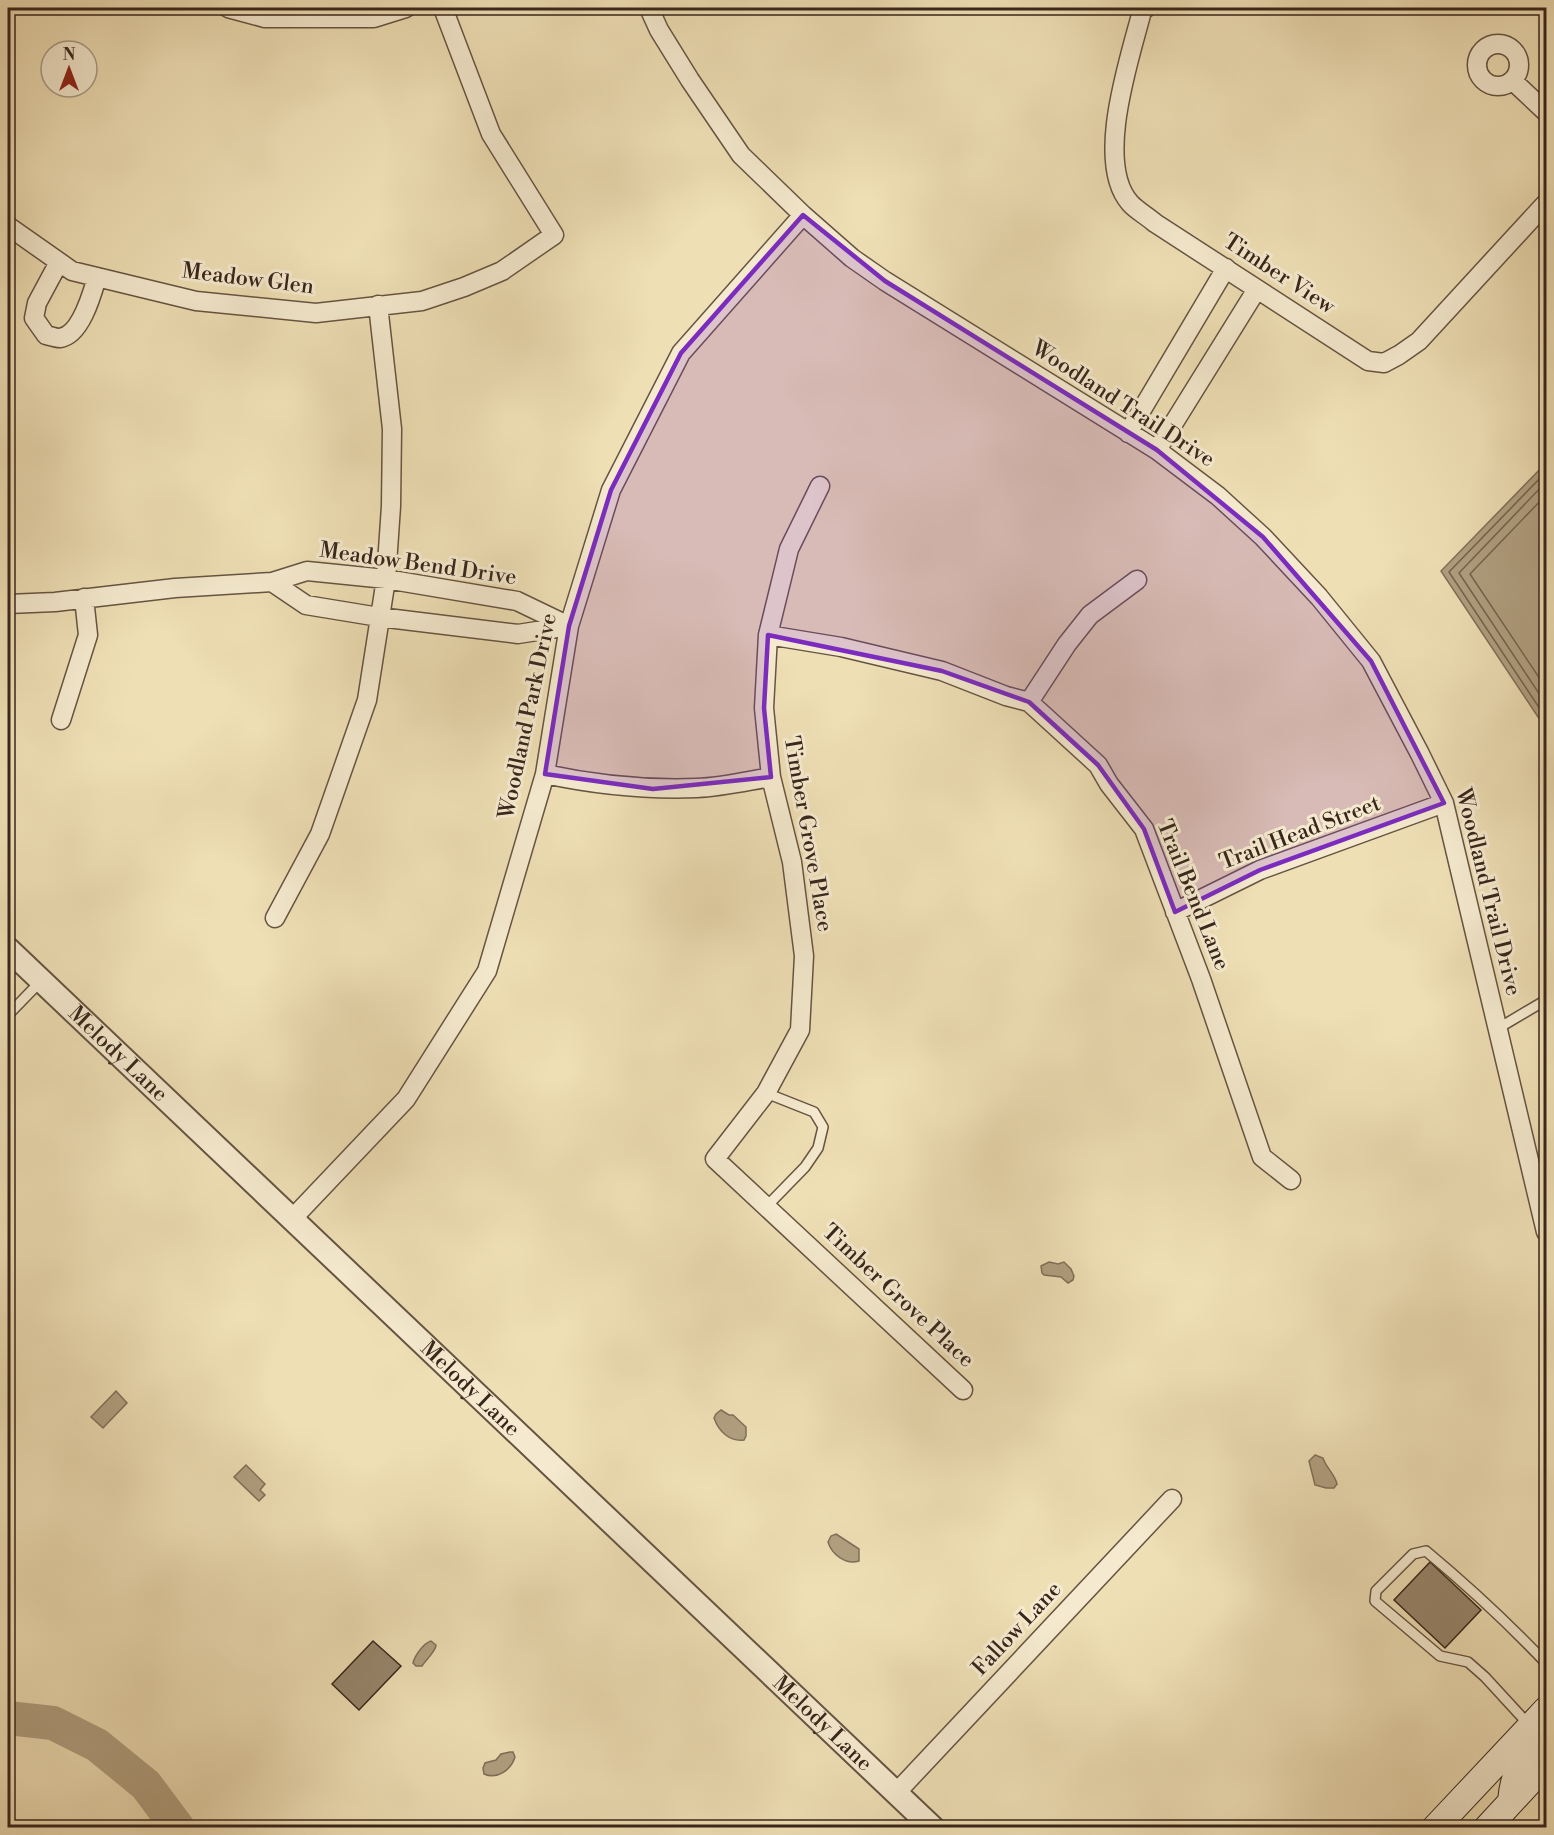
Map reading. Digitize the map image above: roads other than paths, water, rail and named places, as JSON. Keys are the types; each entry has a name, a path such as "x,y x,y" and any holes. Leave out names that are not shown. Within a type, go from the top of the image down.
{"main road":[{"path":"1511,1802 1517,1770 1541,1724"},
{"path":"1435,1827 1541,1724"},
{"path":"1487,1827 1546,1764"}],"street":[{"path":"228,8 265,18 374,18 406,8"},
{"name":"Meadow Glen","path":"8,226 72,271 196,301 316,313 422,301 502,271 554,235 490,134 443,8"},
{"name":"Woodland Trail Drive","path":"649,8 659,30 690,80 741,155 803,215 852,258 885,281 1157,450 1218,496 1263,537 1327,606 1371,661 1444,803 1546,1232"},
{"name":"Timber View","path":"1146,8 1143,11 1119,104 1113,151 1117,179 1129,202 1155,223 1368,361 1384,363 1419,341 1546,203"},
{"path":"1513,81 1546,112"},
{"name":"Woodland Park Drive","path":"292,1219 406,1099 487,971 545,774 569,626 611,490 681,353 803,215"},
{"path":"59,262 37,303 34,318 46,335 61,338 74,330 89,302 97,277"},
{"path":"1128,433 1226,268"},
{"path":"1157,450 1257,289"},
{"path":"275,918 320,834 367,700 386,579 392,429 378,305"},
{"name":"Timber Grove Place","path":"820,486 789,549 768,635 764,708 771,777 792,862 804,956 800,1030 766,1093 716,1159 963,1390"},
{"name":"Meadow Bend Drive","path":"8,604 20,605 175,588 272,582 307,571 386,579 518,601 569,626"},
{"path":"1029,702 1067,644 1090,615 1137,580"},
{"path":"272,582 306,605 380,617 518,634 569,626"},
{"path":"61,720 88,635 84,598"},
{"name":"Trail Bend Lane","path":"768,635 841,647 920,665 1029,702 1098,765 1109,784 1144,830 1201,979 1262,1157 1291,1180"},
{"path":"545,774 588,783 653,789 700,788 771,777"},
{"name":"Trail Head Street","path":"1175,912 1260,870 1444,803"},
{"name":"Melody Lane","path":"8,949 933,1827"},
{"name":"Fallow Lane","path":"896,1793 1172,1499"}],"lane":[{"path":"8,1015 41,981"},
{"path":"1497,1029 1546,1000"},
{"path":"766,1093 814,1113 823,1127 818,1148 805,1167 766,1207"},
{"path":"1541,1724 1468,1662 1440,1656 1375,1601 1376,1591 1413,1554 1426,1551 1487,1602 1499,1618 1546,1663"}],"water":[{"path":"1546,463 1546,729 1441,571"},
{"path":"1049,1262 1058,1264 1064,1262 1071,1269 1073,1280 1068,1283 1061,1277 1044,1275 1041,1266"},
{"path":"116,1391 127,1403 103,1428 91,1417"},
{"path":"721,1410 733,1415 746,1427 744,1440 730,1438 719,1428 714,1418"},
{"path":"1315,1455 1323,1458 1334,1477 1337,1484 1334,1488 1315,1485 1309,1461"},
{"path":"246,1465 265,1484 260,1490 265,1495 259,1501 234,1477"},
{"path":"836,1534 859,1549 859,1561 849,1562 840,1558 833,1551 828,1542 831,1536"},
{"path":"431,1641 436,1645 434,1650 422,1666 416,1666 413,1663 416,1656"},
{"path":"513,1752 515,1757 507,1770 494,1776 484,1774 485,1763"}],"waterway":[{"path":"8,1718 53,1723 97,1745 146,1785 178,1828"}]}
